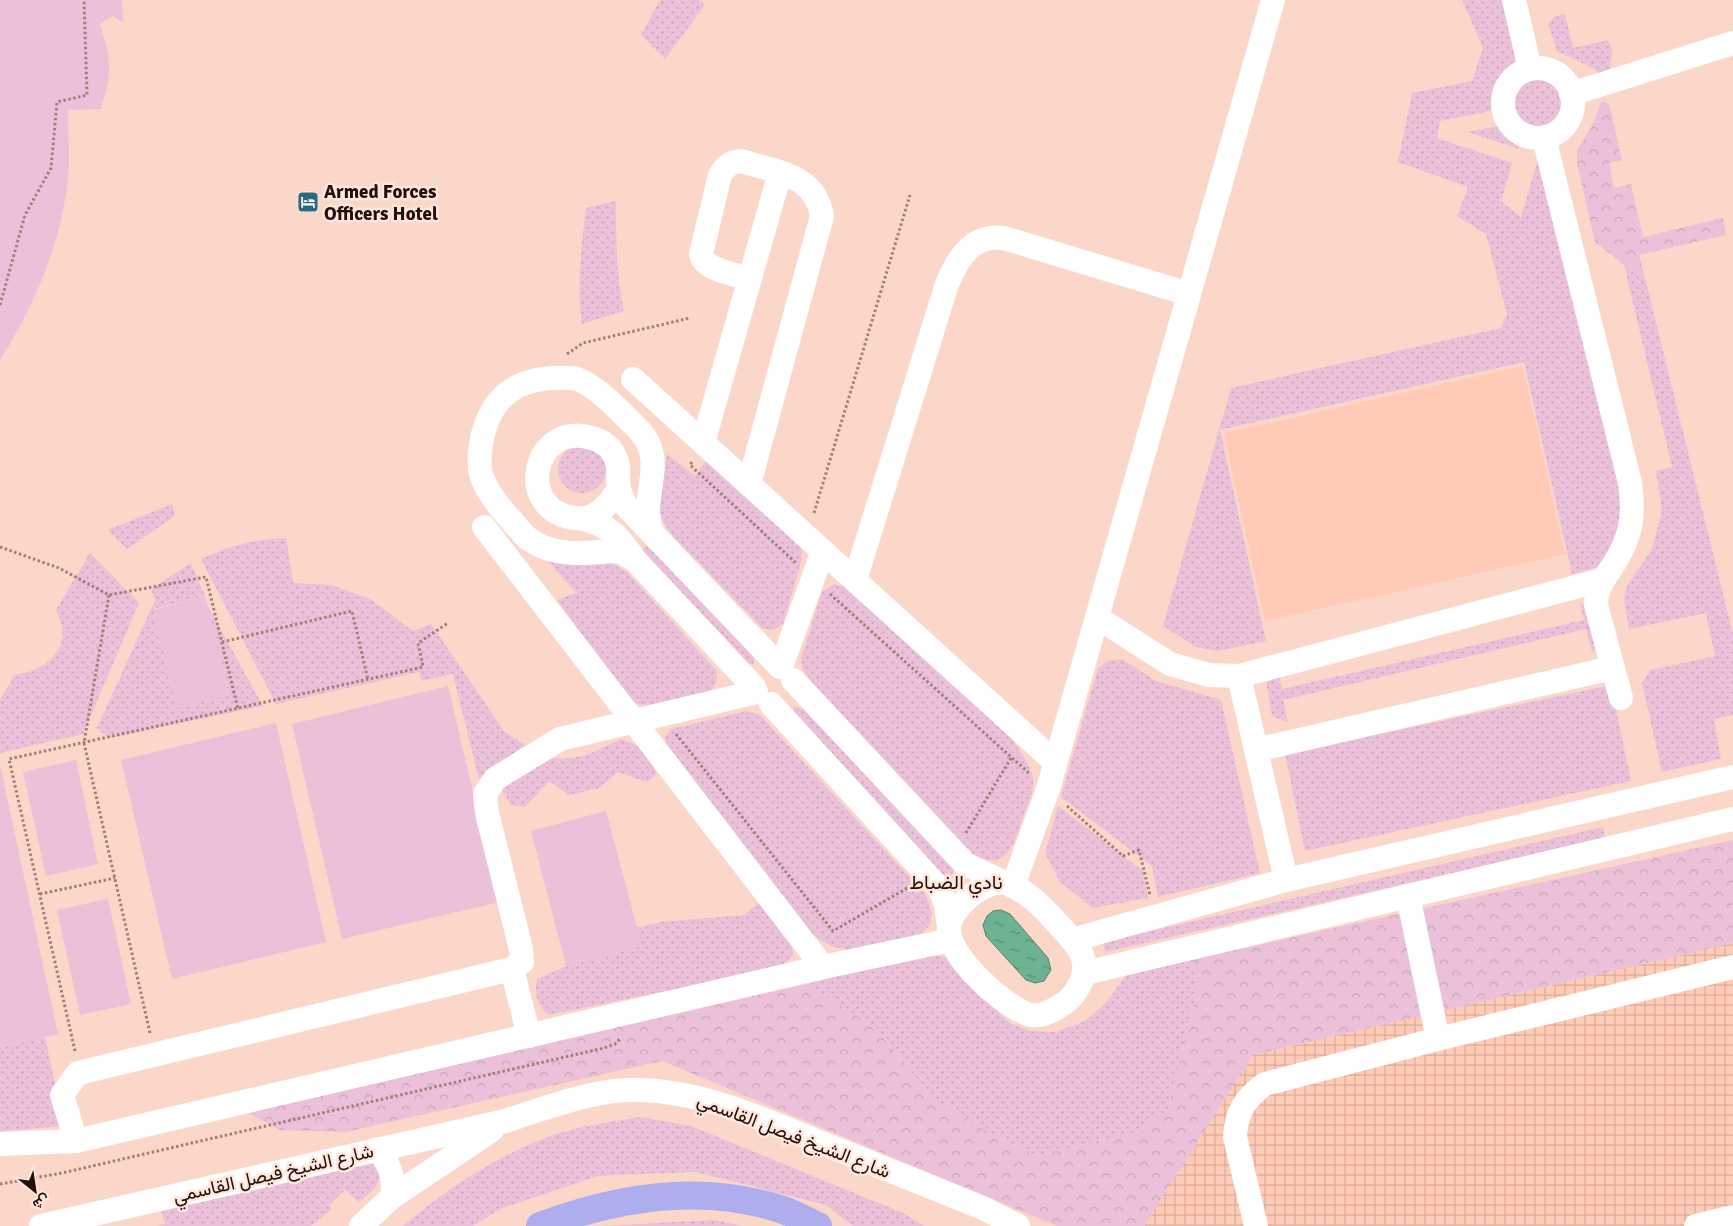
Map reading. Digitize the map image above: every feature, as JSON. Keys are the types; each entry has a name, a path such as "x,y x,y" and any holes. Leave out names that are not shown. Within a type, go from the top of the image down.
{"highway":[{"path":"540,1226 564,1217 624,1200 686,1194 738,1199 783,1210 818,1226"}],"street":[{"path":"1008,884 1048,789 1273,0"},
{"path":"1514,0 1530,69"},
{"path":"1572,94 1733,43"},
{"path":"1530,69 1548,70 1556,74 1568,86 1572,94 1571,113 1567,122 1561,130 1544,138 1533,138 1514,129 1503,111 1504,95 1511,80 1520,73 1530,69"},
{"path":"1544,138 1633,505 1631,528 1623,549 1602,580 1596,593 1596,605 1621,698"},
{"path":"749,279 710,266 702,259 702,249 720,175 728,165 741,161 803,181 811,188 820,206 821,226 749,484"},
{"path":"703,443 780,173"},
{"path":"854,580 947,284 966,249 984,239 1004,238 1189,294"},
{"path":"635,560 621,552 612,551 561,552 541,547 524,535 485,484 479,461 484,424 498,400 520,385 547,379 575,378 585,382 647,439 654,460 648,518 649,526 657,539"},
{"path":"633,379 1055,762"},
{"path":"578,434 598,439 612,451 620,469 619,489 627,507 657,539 966,864 1025,891 1072,940 1082,953 1085,974 1078,989 1066,1003 1036,1016 1020,1012 1008,1005 973,972 958,954 950,934 946,905 940,889 635,560 620,539 602,524 564,517 547,506 537,489 536,469 544,452 560,439 578,434"},
{"path":"583,519 606,509 619,489"},
{"path":"484,527 823,967"},
{"path":"76,1141 62,1095 78,1072 512,969 522,962 521,949 487,813 485,794 495,779 560,739 760,694 786,700 792,691 784,671 815,544"},
{"path":"1098,618 1170,664 1209,675 1239,676 1602,580"},
{"path":"760,694 759,672 768,666 784,671"},
{"path":"1256,750 1612,668"},
{"path":"1239,676 1286,880"},
{"path":"1072,940 1286,880 1733,777"},
{"path":"1085,974 1733,819"},
{"path":"950,934 955,912 969,898 986,885 1008,884"},
{"path":"1408,896 1438,1039"},
{"path":"0,1144 76,1141 823,967 950,934"},
{"path":"1256,1226 1235,1137 1239,1112 1254,1091 1277,1080 1733,967"},
{"path":"512,969 529,1036"},
{"name":"شارع الشيخ فيصل القاسمي","path":"41,1226 505,1121 576,1100 627,1090 662,1090 688,1094 774,1124 990,1211 1018,1226"},
{"name":"شارع الشيخ فيصل القاسمي","path":"361,1226 392,1197 505,1121"},
{"path":"377,1149 384,1157 392,1176 392,1197"},
{"path":"1696,1226 1733,1217"}],"path":[{"path":"0,305 25,215 51,168 57,102 87,95 84,0"},
{"path":"815,544 910,195"},
{"path":"547,379 562,357 583,343 690,318"},
{"path":"0,547 59,568 109,595 206,577 238,709"},
{"path":"109,595 84,743 155,1054"},
{"path":"222,642 352,611 368,680"},
{"path":"78,1072 72,1030 9,759 423,667 418,643 448,622"},
{"path":"40,894 115,878"},
{"path":"0,1184 62,1173 604,1048 615,1044 624,1036"}],"shaded area":[{"path":"1523,366 1565,554 1265,621 1224,433"},
{"path":"1733,943 1733,1226 1144,1226 1253,1055"}],"green space":[{"path":"0,0 122,0 123,22 113,16 100,24 107,48 109,66 109,75 101,109 68,110 69,160 67,187 56,239 38,290 0,360"},
{"path":"660,0 699,0 705,5 665,59 641,35"},
{"path":"1462,0 1511,0 1519,66 1508,76 1500,109 1440,121 1437,138 1512,163 1501,201 1521,217 1537,162 1545,160 1631,527 1599,567 1572,574 1524,362 1220,430 1266,641 1218,651 1196,647 1163,626 1231,388 1501,328 1507,314 1486,234 1457,216 1468,187 1398,162 1412,93 1472,81 1483,48"},
{"path":"1565,14 1573,48 1608,40 1612,50 1610,73 1602,78 1593,68 1557,51 1548,24 1554,17"},
{"path":"1533,76 1543,76 1553,80 1561,88 1565,103 1561,118 1553,126 1543,130 1533,130 1523,126 1515,118 1511,108 1511,98 1515,88 1523,80"},
{"path":"1602,101 1609,104 1622,160 1609,163 1614,188 1631,184 1643,237 1723,218 1726,235 1639,255 1646,282 1595,242 1577,163 1577,150 1591,128"},
{"path":"1504,125 1519,149 1468,132"},
{"path":"616,201 616,243 624,311 582,324 580,280 586,208"},
{"path":"1624,265 1646,282 1733,634 1733,715 1714,719 1721,759 1662,772 1642,683 1650,670 1715,656 1706,613 1629,629 1624,598 1627,586 1652,549 1662,511 1656,471 1672,467"},
{"path":"577,445 587,445 596,449 602,455 605,460 605,478 596,489 587,493 577,493 568,489 562,483 558,474 558,464 562,455 568,449"},
{"path":"667,454 695,476 707,460 801,547 802,559 783,624 773,630 762,628 672,535 664,523 659,510"},
{"path":"172,504 175,516 127,549 108,530"},
{"path":"286,538 293,583 331,585 370,599 413,631 431,624 504,731 525,745 479,779 453,674 421,681 419,672 276,704 201,559 242,544"},
{"path":"647,546 652,547 754,656 754,664 746,663 644,555 643,549"},
{"path":"90,553 139,603 83,734 0,753 0,700 15,675 39,668 56,654 61,645 63,634 56,610"},
{"path":"600,561 613,564 627,572 716,670 717,682 710,692 648,705 638,704 627,696 557,600 576,593 549,562"},
{"path":"191,563 205,596 153,609 177,707 229,694 206,603 263,706 109,738 97,728 155,600 151,589"},
{"path":"834,584 849,588 1012,739 1023,756 1030,768 1033,788 1016,837 1007,853 1001,858 994,860 985,859 973,854 810,680 803,670 801,659 822,592"},
{"path":"205,596 229,695 177,708 153,610"},
{"path":"1580,603 1591,609 1600,645 1592,652 1586,629 1283,700 1288,722 1272,716 1266,681 1278,671 1282,689 1584,620"},
{"path":"1122,659 1156,681 1221,700 1260,873 1158,897 1152,866 1061,797 1098,668 1107,661"},
{"path":"1611,685 1631,781 1305,851 1285,754"},
{"path":"448,686 499,902 342,939 292,724"},
{"path":"793,707 803,709 954,868 952,875 944,877 795,717"},
{"path":"747,711 760,715 926,895 932,912 930,925 920,935 852,951 831,946 807,931 666,746 665,737 671,729"},
{"path":"276,723 326,942 172,979 121,760"},
{"path":"621,739 634,744 651,761 657,774 647,782 618,772 599,788 569,795 549,781 525,807 511,805 501,788 540,757 564,759 582,756"},
{"path":"76,760 98,864 46,876 23,772"},
{"path":"0,765 58,1034 0,1047"},
{"path":"1058,806 1143,871 1148,898 1093,908 1060,882 1045,853"},
{"path":"606,811 642,946 566,966 531,831"},
{"path":"1603,827 1605,838 1105,952 1103,942"},
{"path":"1733,840 1733,943 1253,1055 1144,1226 1057,1226 662,1061 345,1132 280,1130 246,1112 807,984 877,1029 932,1097 986,1131 1036,1156 1136,1132 1168,1110 1199,981 1190,960"},
{"path":"108,899 131,1004 80,1015 57,910"},
{"path":"760,902 791,939 793,956 780,968 548,1015 539,1002 536,994 537,979 566,966 641,946 636,928 660,922 744,915"},
{"path":"926,954 945,957 953,962 983,997 1010,1023 1031,1031 1056,1032 1085,1021 1105,1004 1127,974 1190,960 1199,981 1168,1110 1136,1132 1036,1156 986,1131 932,1097 877,1029 807,984"},
{"path":"45,1037 64,1126 0,1131 0,1047"},
{"path":"640,1117 691,1126 903,1213 924,1226 853,1226 826,1205 696,1172 598,1176 500,1209 473,1226 403,1226 435,1200 469,1177 524,1147 579,1128"},
{"path":"368,1161 378,1166 379,1179 376,1187 359,1202 345,1190 329,1205 332,1209 311,1226 155,1226 165,1224 160,1205"},
{"path":"714,1220 743,1226 601,1226"}],"water":[{"path":"1001,910 1010,914 1048,958 1051,970 1044,981 1035,983 1026,980 986,936 983,925 987,916 993,911"}],"place":[{"name":"Armed Forces Officers Hotel","path":"308,202"}],"district":[{"name":"نادي الضباط","path":"956,882"}]}
